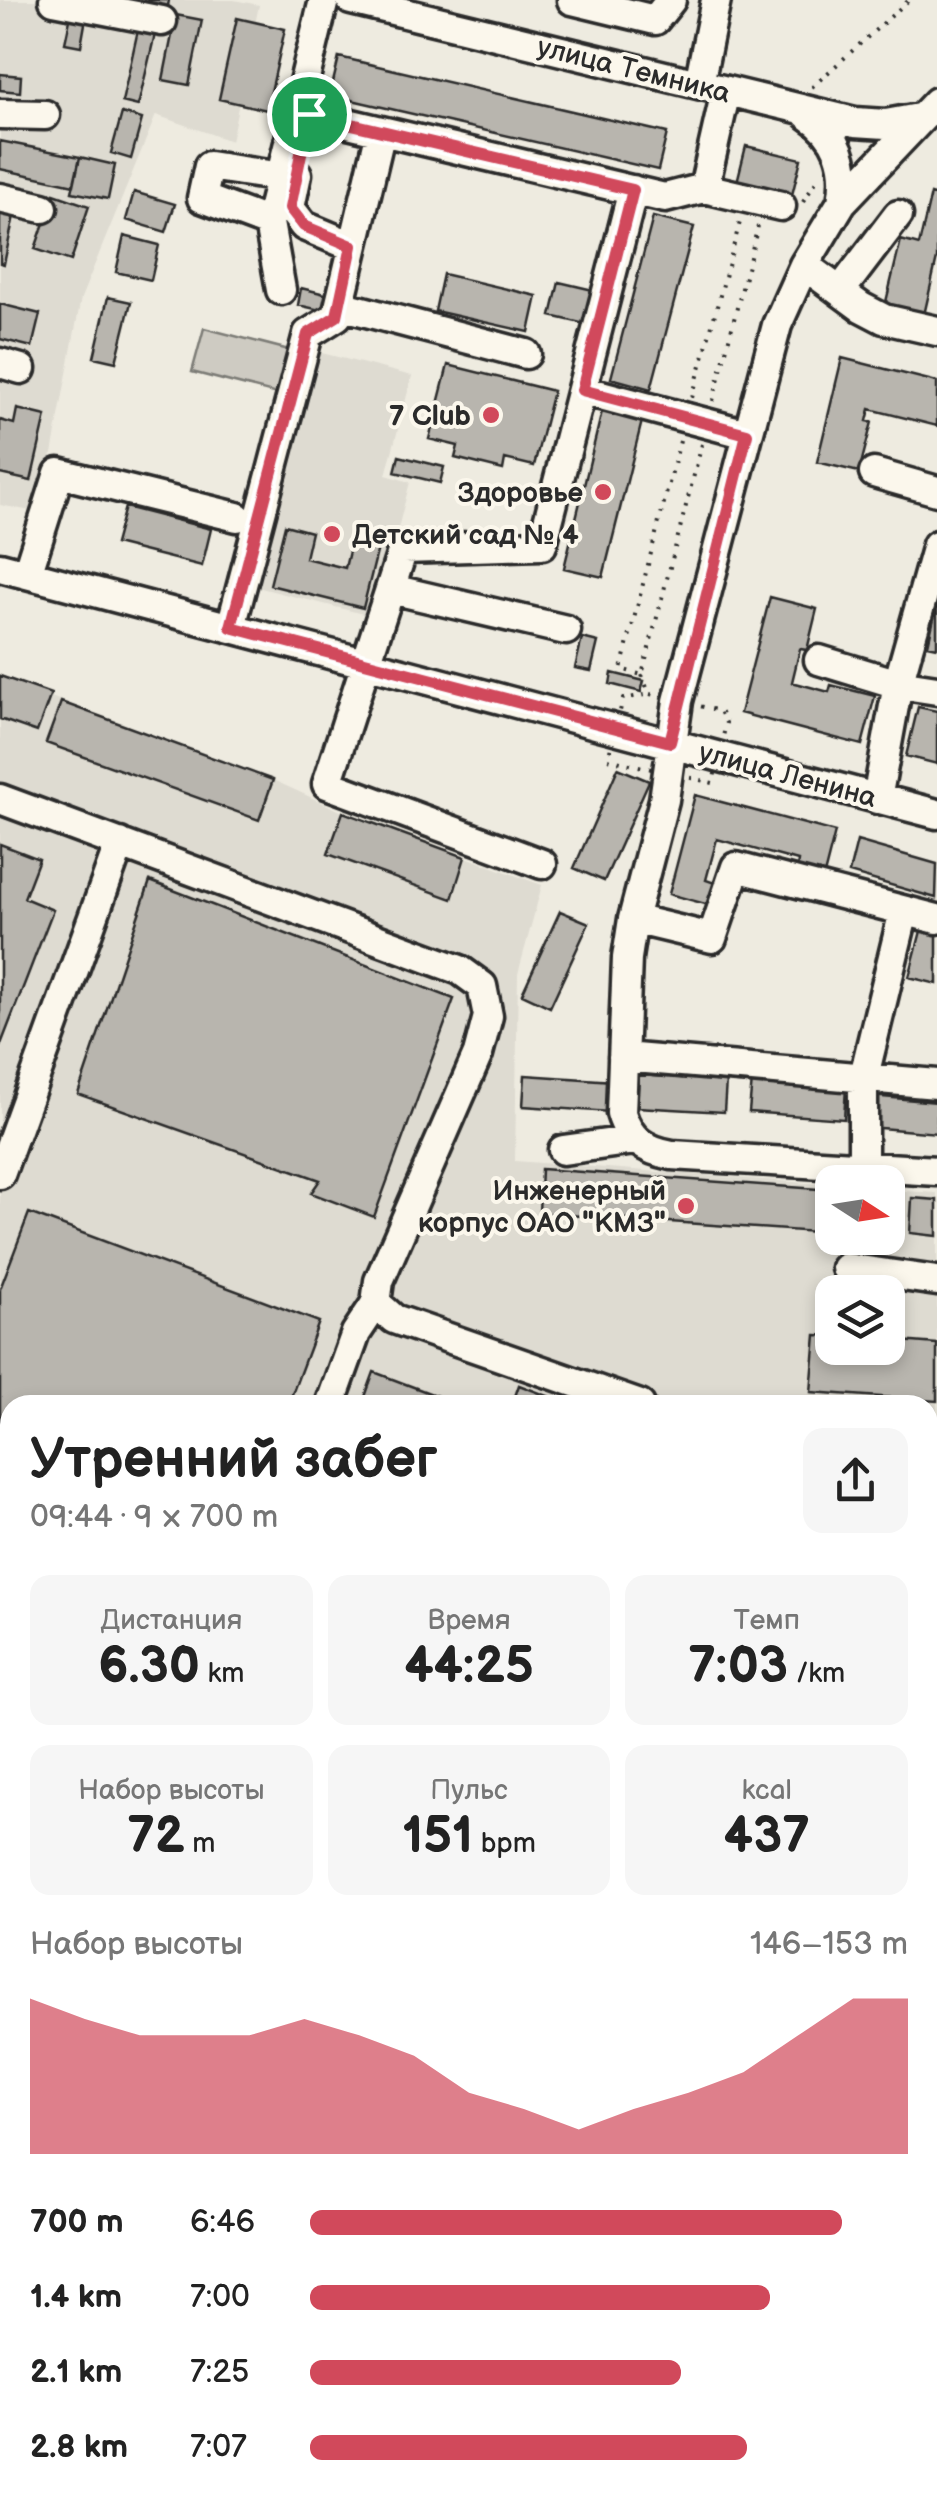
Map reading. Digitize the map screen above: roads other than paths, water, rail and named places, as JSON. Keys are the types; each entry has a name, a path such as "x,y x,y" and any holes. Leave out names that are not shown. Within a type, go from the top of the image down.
{"street":[{"path":"54,0 162,21"},
{"path":"324,0 290,208 304,226 352,246"},
{"name":"улица Темника","path":"351,0 416,8 855,122 886,124 928,110"},
{"path":"572,0 655,20 671,0"},
{"path":"704,188 716,0"},
{"path":"802,110 834,139 844,161 842,202"},
{"path":"845,1165 672,1155 652,1151 635,1140 622,1113 627,958 633,918 664,800 670,742 777,325 804,265 842,202 928,110"},
{"path":"303,112 665,198 704,188 781,206"},
{"path":"281,290 269,223 303,112"},
{"path":"0,114 46,115"},
{"path":"231,627 308,334 337,316 381,130"},
{"path":"269,223 202,198 208,166 281,177"},
{"path":"542,864 327,784 404,549 542,544 633,190"},
{"path":"0,198 43,208"},
{"path":"841,290 898,216"},
{"path":"804,265 884,319 937,331"},
{"path":"340,305 526,354"},
{"path":"582,390 747,434"},
{"path":"14,570 59,473 237,517"},
{"path":"874,473 937,491"},
{"path":"877,799 898,684 937,545"},
{"name":"улица Ленина","path":"14,570 937,814"},
{"path":"391,589 566,630"},
{"path":"819,660 898,684 937,690"},
{"path":"0,799 460,970 482,986 488,1016 478,1054 378,1281 376,1303 356,1332 334,1395"},
{"path":"0,1174 120,843"},
{"path":"633,918 712,938 736,867 937,919"},
{"path":"862,1165 863,1080 904,911"},
{"path":"622,1057 937,1084"},
{"path":"563,1150 635,1140"},
{"path":"905,1169 937,1171"},
{"path":"846,1268 937,1280"},
{"path":"376,1303 394,1319 611,1395"}],"place":[{"name":"7 Club","path":"491,415"},
{"name":"Здоровье","path":"603,492"},
{"name":"Детский сад № 4","path":"332,534"},
{"name":"Инженерный корпус ОАО \"КМЗ\"","path":"686,1206"}]}
